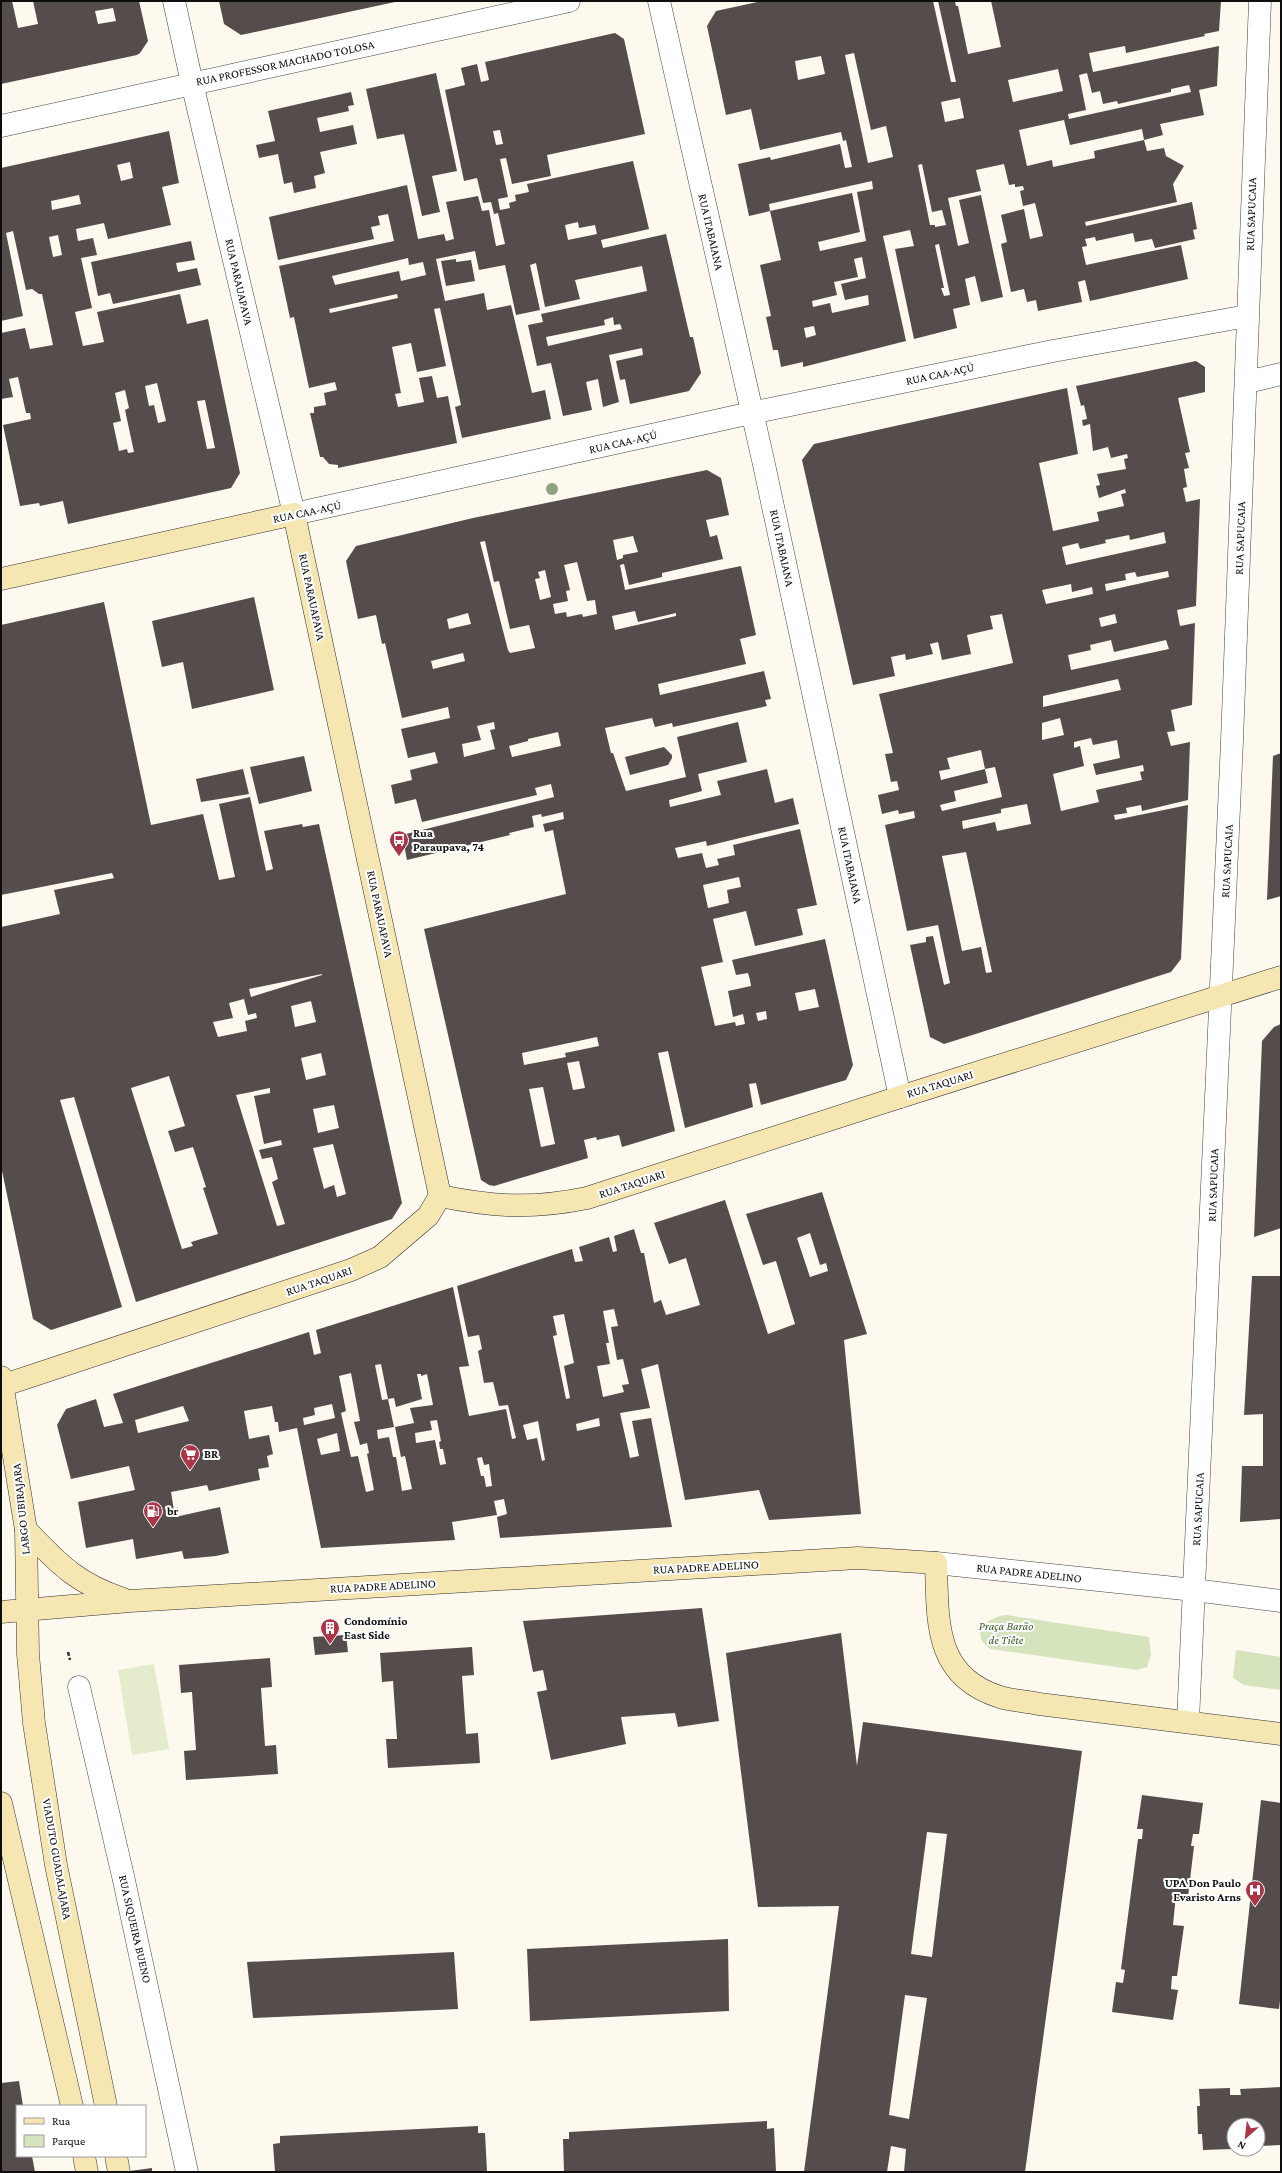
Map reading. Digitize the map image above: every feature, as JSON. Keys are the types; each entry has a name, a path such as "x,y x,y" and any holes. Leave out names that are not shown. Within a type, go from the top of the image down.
{"main road":[{"name":"RUA CAA-AÇÚ","path":"1,579 294,514"},
{"name":"RUA PARAUAPAVA","path":"294,514 440,1196"},
{"name":"RUA TAQUARI","path":"2,1382 351,1270 380,1257 428,1216 440,1196 498,1206 554,1205 587,1198 900,1097 1281,977"},
{"name":"LARGO UBIRAJARA","path":"2,1382 26,1530 28,1610"},
{"name":"RUA PADRE ADELINO","path":"26,1530 69,1573 97,1590 130,1601"},
{"name":"RUA PADRE ADELINO","path":"28,1610 130,1601 858,1558 936,1563"},
{"path":"936,1563 938,1616 942,1642 954,1666 972,1684 1000,1697 1085,1710 1188,1721 1281,1734"},
{"path":"1,1612 28,1610"},
{"name":"VIADUTO GUADALAJARA","path":"28,1610 30,1690 56,1865 106,2105"},
{"path":"1,1803 72,2105"},
{"path":"84,2157 87,2172"},
{"path":"116,2157 119,2172"}],"street":[{"name":"RUA PARAUAPAVA","path":"174,1 294,514"},
{"name":"RUA PROFESSOR MACHADO TOLOSA","path":"1,126 569,1"},
{"name":"RUA ITABAIANA","path":"659,1 808,665 900,1097"},
{"name":"RUA SAPUCAIA","path":"1188,1721 1247,382 1247,316 1260,1"},
{"name":"RUA CAA-AÇÚ","path":"294,514 751,413 1052,351 1247,316"},
{"path":"1247,382 1281,374"},
{"name":"RUA PADRE ADELINO","path":"936,1563 1194,1590 1281,1601"},
{"name":"RUA SIQUEIRA BUENO","path":"79,1687 125,1884 187,2172"}],"green space":[{"name":"Praça Barão de Tiête","path":"1006,1615 1149,1637 1151,1655 1147,1667 1137,1670 991,1649 984,1644 981,1638 980,1633 982,1628 992,1619"},
{"path":"1236,1650 1281,1657 1281,1690 1244,1685 1233,1678"},
{"path":"154,1664 169,1749 132,1755 118,1670"}],"building":[{"path":"1,1 12,1 18,28 38,24 33,1 139,1 148,41 137,55 1,84","holes":["113,8 116,21 98,24 95,11"]},
{"path":"219,1 395,2 241,35 224,24"},
{"path":"762,1 933,1 951,82 956,82 938,1 955,1 956,6 958,6 968,54 1001,47 991,1 1221,1 1219,31 1204,34 1205,36 1126,53 1125,46 1089,53 1093,72 1219,46 1217,86 1199,90 1204,115 1160,124 1163,135 1144,140 1147,151 1164,148 1166,156 1184,166 1173,184 1177,202 1085,222 1086,226 1192,202 1197,229 1193,230 1195,239 1155,248 1152,239 1135,242 1133,233 1096,241 1095,237 1085,239 1087,246 1082,247 1086,265 1181,245 1188,279 1090,301 1085,280 1078,282 1082,302 1038,311 1036,300 1027,302 1024,289 1011,292 1001,244 1007,242 1001,215 1024,209 1030,239 1043,236 1035,203 1023,206 1020,191 1024,190 1023,186 1015,187 1015,184 1009,185 1004,164 976,170 981,191 948,198 958,246 969,243 959,200 981,195 1003,297 981,302 975,276 965,279 970,305 953,309 957,328 914,339 895,249 914,246 910,230 883,236 906,341 803,367 803,362 781,367 778,350 773,350 766,317 771,316 760,265 781,260 770,211 749,216 738,164 770,157 771,160 840,144 845,168 852,167 846,140 843,141 841,132 760,150 751,109 726,115 707,26 716,11","holes":["854,53 871,130 886,126 893,157 868,163 845,55","821,56 825,74 798,80 795,61","1058,69 1063,91 1013,102 1008,80","1087,73 1092,93 1100,91 1103,104 1117,101 1118,104 1171,92 1171,89 1189,85 1191,92 1069,119 1068,114 1086,110 1079,75","960,98 964,118 945,122 941,102","1064,120 1070,145 1142,129 1144,140 1094,151 1095,158 1053,167 1052,160 1027,166 1019,130","922,164 932,212 942,210 946,225 935,227 935,225 930,225 918,165","872,181 873,189 857,192 866,241 820,251 818,242 860,232 852,193 770,211 769,204","939,244 950,295 944,296 941,288 944,288 935,245","862,257 866,278 841,284 845,300 868,295 869,305 832,313 830,303 813,307 812,301 837,295 834,282 858,277 854,259","814,326 816,335 806,338 804,328"]},
{"path":"615,33 624,39 645,134 547,155 551,176 512,184 506,158 500,159 508,197 498,199 500,210 510,208 509,203 516,201 515,195 529,192 527,184 633,161 649,229 601,240 603,248 666,234 690,337 693,337 701,373 689,391 630,404 625,379 620,380 616,361 643,355 642,348 609,355 619,402 603,407 598,379 586,382 592,410 563,416 551,363 537,366 528,325 543,322 541,314 647,291 642,266 575,280 580,299 545,307 536,263 530,265 540,310 516,315 505,265 479,270 475,251 436,259 445,301 484,293 487,310 511,305 532,393 545,390 551,419 462,438 455,407 461,405 440,308 434,309 446,366 417,372 411,343 392,347 401,393 395,394 398,407 424,402 419,378 432,376 437,398 448,396 457,443 338,468 338,465 329,464 323,457 320,457 310,413 314,413 314,407 326,405 324,393 337,390 335,382 309,388 294,317 290,318 279,266 394,241 388,214 378,216 380,225 371,227 374,239 278,260 269,217 407,185 418,239 444,234 446,241 454,239 446,202 478,196 482,211 489,210 496,246 505,244 498,213 494,214 491,202 483,203 477,178 464,181 445,90 465,85 461,68 477,64 481,82 489,80 485,62","holes":["500,130 503,144 496,145 493,131","578,222 579,228 595,225 597,234 568,240 565,225","408,258 409,265 423,262 426,275 401,281 399,271 335,285 332,276","397,294 398,298 330,313 329,309","613,317 614,325 620,324 622,329 548,346 546,337 605,325 604,320"]},
{"path":"436,73 457,171 432,176 440,212 422,216 404,134 377,139 366,89"},
{"path":"351,92 354,105 348,106 349,111 317,118 320,132 353,125 357,144 320,152 325,173 314,176 316,188 294,193 292,182 284,184 278,154 259,158 256,145 275,141 268,111"},
{"path":"169,131 179,183 162,187 171,225 108,239 104,223 76,229 78,241 93,238 97,255 81,258 92,308 75,312 83,346 104,342 97,312 180,294 187,324 208,319 240,473 231,488 68,524 63,501 40,506 39,503 20,506 3,425 31,419 30,413 26,413 18,377 9,379 13,397 1,399 1,333 25,328 30,349 53,345 42,294 39,294 32,289 26,290 13,231 6,233 23,316 1,321 1,168","holes":["130,162 133,178 121,181 117,165","79,195 81,204 52,210 51,201","58,235 62,255 53,257 49,237","157,383 166,421 158,423 154,405 149,406 145,386","125,390 129,408 125,410 134,452 128,453 127,449 119,451 113,423 121,421 115,393","205,400 215,448 207,449 197,401"]},
{"path":"191,241 195,260 176,263 178,272 197,268 201,285 113,304 110,293 98,296 91,262"},
{"path":"456,259 456,262 471,260 475,281 446,286 441,261"},
{"path":"1196,361 1205,367 1205,392 1178,398 1190,452 1185,453 1189,468 1184,469 1187,487 1183,488 1186,502 1200,499 1196,606 1177,610 1180,626 1195,623 1192,705 1171,710 1175,731 1167,732 1171,746 1190,742 1188,800 1142,811 1141,805 1126,808 1127,813 1114,815 1115,820 1188,805 1181,959 1171,972 944,1044 930,1037 910,945 926,942 926,937 933,936 944,985 950,983 938,925 907,931 885,825 915,818 914,811 899,814 898,810 882,814 878,795 899,790 897,781 891,782 885,754 893,753 879,694 1013,663 1002,614 990,616 993,629 967,635 971,654 942,660 938,642 930,644 933,654 906,660 905,654 891,657 895,676 853,685 802,460 814,444 1067,388 1078,454 1039,463 1053,531 1099,521 1097,512 1124,506 1121,494 1126,493 1125,489 1099,498 1096,486 1100,485 1097,474 1126,469 1124,459 1128,458 1127,454 1111,458 1108,447 1093,451 1090,424 1083,426 1082,420 1087,419 1084,405 1081,406 1076,386","holes":["1164,532 1166,543 1066,565 1062,547 1078,543 1080,549 1106,543 1105,540 1129,535 1130,540","1168,571 1169,577 1106,591 1105,584 1126,580 1125,574 1135,572 1137,577","1071,584 1072,592 1092,587 1093,594 1046,604 1042,590","1115,614 1117,623 1101,627 1099,618","1111,640 1114,652 1166,640 1169,649 1071,670 1068,655 1091,650 1090,645","1118,679 1121,690 1043,707 1043,696","1060,718 1064,735 1042,740 1042,723","1091,738 1093,745 1117,740 1120,758 1093,764 1096,775 1143,765 1144,771 1140,772 1142,780 1096,790 1099,802 1061,811 1053,774 1084,766 1080,746 1074,748 1074,742","981,750 985,769 941,780 939,771 950,769 947,758","995,767 1002,797 942,811 940,805 956,801 954,791 988,783 985,769","1027,804 1031,824 997,831 995,822 963,829 962,821 1001,813 1001,809","966,852 992,972 986,973 981,947 962,951 942,856"]},
{"path":"707,470 721,478 729,515 706,520 710,537 717,535 723,559 662,573 662,577 629,585 624,564 620,565 625,590 741,566 756,635 740,639 746,664 658,684 660,695 764,671 771,699 765,700 767,706 673,727 672,723 655,727 652,718 605,728 611,753 613,753 626,791 686,777 677,737 738,722 747,762 698,774 702,791 669,800 670,807 721,795 717,781 767,769 775,803 793,798 799,824 707,846 706,841 675,848 678,858 702,853 706,868 719,865 717,859 735,855 733,845 800,829 817,905 797,909 803,935 755,946 746,911 713,919 723,962 701,967 715,1026 735,1022 736,1026 745,1024 743,1014 733,1017 728,991 751,986 750,980 748,973 736,975 732,960 825,939 853,1065 846,1080 761,1105 756,1083 749,1084 753,1107 685,1128 668,1051 658,1053 675,1131 622,1147 619,1135 597,1140 596,1137 584,1140 588,1158 494,1186 481,1180 424,929 566,894 553,830 545,832 543,824 564,819 563,812 542,817 541,814 532,816 534,827 509,833 510,835 407,860 402,835 554,797 551,784 535,788 537,795 422,822 416,799 395,804 391,785 412,780 410,770 438,763 435,752 408,758 401,729 450,718 448,707 402,718 385,643 382,644 376,615 358,619 346,561 356,546 473,518","holes":["633,536 638,552 623,555 623,558 617,560 613,540","485,541 494,582 499,581 510,629 529,625 535,648 510,653 508,650 480,542","577,562 587,601 595,600 597,614 583,617 582,614 567,617 566,612 555,614 553,604 568,601 566,591 570,590 564,565","545,570 551,597 540,600 535,579 540,578 538,572","635,611 638,622 676,613 676,616 615,630 612,616","468,613 471,624 449,629 447,619","463,653 465,661 433,669 431,661","494,722 495,729 490,730 495,749 464,757 462,744 481,740 477,726","558,732 561,746 512,757 509,746 528,741 528,739","739,877 741,887 727,890 729,903 708,908 703,885","815,989 819,1007 799,1011 795,993","766,1011 767,1019 758,1021 756,1013","597,1037 599,1046 565,1053 566,1057 524,1065 522,1053","579,1061 585,1088 573,1090 567,1063","543,1087 555,1144 541,1147 529,1089"]},
{"path":"254,597 274,690 192,709 183,662 162,667 152,621"},
{"path":"104,602 151,825 203,814 219,880 235,877 219,804 250,797 266,871 273,869 264,831 302,824 303,827 319,824 402,1203 392,1219 136,1302 74,1097 60,1100 122,1307 51,1330 33,1319 1,1166 1,927 60,914 54,890 114,878 112,873 1,895 1,625","holes":["322,974 322,975 251,997 249,989","244,999 248,1015 256,1013 257,1018 245,1021 247,1031 218,1037 213,1022 233,1018 229,1003","311,1001 316,1022 295,1027 291,1006","321,1053 326,1075 306,1080 301,1058","169,1076 185,1126 168,1131 175,1152 193,1147 206,1187 203,1188 218,1234 191,1242 193,1246 182,1249 131,1088","270,1088 270,1093 254,1096 264,1144 281,1140 282,1145 259,1150 262,1159 272,1157 278,1179 272,1182 285,1224 277,1226 236,1095","334,1105 339,1128 318,1133 313,1109","333,1144 346,1194 337,1197 334,1185 324,1189 313,1148"]},
{"path":"664,747 672,755 668,765 630,775 625,757"},
{"path":"1281,753 1281,896 1267,900 1273,756"},
{"path":"304,756 312,791 259,804 250,767"},
{"path":"243,769 249,794 201,802 196,779"},
{"path":"1281,1024 1281,1228 1254,1237 1262,1041 1274,1027"},
{"path":"822,1192 867,1334 844,1340 861,1514 769,1520 759,1490 685,1500 658,1364 641,1369 650,1408 620,1413 630,1458 639,1456 632,1421 651,1418 672,1527 500,1538 497,1517 507,1514 504,1499 494,1501 497,1515 452,1522 455,1540 321,1548 297,1428 279,1432 278,1422 275,1422 272,1406 244,1411 249,1439 269,1435 273,1454 267,1456 269,1467 258,1469 260,1480 209,1491 207,1485 171,1492 175,1517 220,1507 229,1553 216,1556 184,1559 182,1551 136,1559 133,1539 86,1548 78,1502 135,1490 129,1466 71,1479 57,1425 66,1409 96,1399 104,1427 123,1423 113,1394 309,1332 314,1355 321,1353 316,1330 453,1287 469,1366 459,1367 469,1416 506,1409 512,1439 516,1438 508,1405 499,1406 493,1382 484,1383 478,1351 482,1349 479,1335 468,1337 457,1286 572,1249 575,1262 583,1261 579,1247 609,1237 613,1252 617,1251 614,1236 634,1229 641,1253 644,1253 654,1303 661,1300 666,1315 700,1305 686,1258 669,1264 654,1223 725,1200 768,1334 795,1324 776,1261 763,1265 746,1214","holes":["810,1233 820,1265 826,1263 828,1271 810,1277 797,1238","614,1309 618,1326 611,1327 617,1360 623,1359 629,1384 622,1385 624,1392 603,1397 597,1366 610,1364 606,1343 609,1343 603,1311","564,1314 574,1363 564,1366 570,1398 566,1399 553,1336 557,1335 553,1316","381,1364 388,1399 382,1400 375,1365","351,1373 360,1421 354,1422 360,1445 367,1443 369,1453 367,1454 374,1490 366,1492 358,1456 351,1457 341,1413 346,1411 339,1376","417,1374 421,1374 421,1376 427,1374 433,1405 410,1408 414,1423 395,1427 401,1457 405,1456 412,1489 402,1491 396,1457 393,1457 389,1437 378,1439 377,1430 394,1427 388,1399 394,1398 396,1407 422,1399","332,1404 335,1418 304,1425 303,1418 315,1415 314,1408","183,1406 189,1421 138,1433 135,1420","599,1418 600,1426 577,1431 576,1424","437,1420 441,1441 439,1442 440,1449 443,1449 446,1464 440,1465 435,1440 416,1443 415,1433 432,1430 430,1421","538,1421 545,1460 542,1461 537,1438 527,1440 523,1425","337,1433 340,1451 321,1455 317,1439","482,1457 484,1465 489,1464 492,1486 486,1487 484,1476 481,1476 477,1458"]},
{"path":"1252,1276 1281,1276 1281,1519 1240,1522 1242,1466 1263,1466 1263,1414 1244,1415"},
{"path":"702,1608 719,1721 678,1727 675,1713 621,1717 626,1744 551,1760 537,1692 547,1690 543,1670 533,1672 523,1621"},
{"path":"841,1633 857,1766 863,1722 1082,1751 1025,2172 904,2172 906,2149 891,2146 887,2172 804,2172 839,1906 758,1907 726,1653","holes":["927,1832 947,1834 932,1957 911,1954","905,1995 927,1998 909,2119 889,2115"]},
{"name":"Condomínio East Side","path":"346,1635 348,1652 315,1655 313,1637"},
{"path":"472,1647 474,1675 462,1676 466,1734 478,1733 480,1763 388,1768 386,1739 397,1739 393,1681 382,1682 380,1653"},
{"path":"270,1658 272,1687 261,1688 265,1746 276,1745 278,1774 186,1780 184,1751 196,1750 192,1692 181,1693 179,1665"},
{"path":"1142,1795 1203,1803 1199,1834 1193,1834 1191,1846 1194,1846 1188,1897 1176,1895 1173,1925 1184,1926 1177,1976 1172,1976 1171,1989 1178,1990 1173,2020 1112,2012 1116,1982 1123,1983 1125,1970 1121,1969 1138,1839 1142,1839 1143,1829 1137,1829"},
{"path":"1261,1800 1281,1803 1281,1992 1279,2009 1239,2004"},
{"path":"728,1939 729,2011 530,2021 527,1949"},
{"path":"454,1952 458,2009 253,2018 247,1962"},
{"path":"19,2081 23,2105 16,2105 16,2157 32,2157 35,2172 1,2172 1,2083"},
{"path":"1281,2087 1281,2145 1266,2146 1266,2117 1226,2117 1226,2149 1203,2150 1202,2134 1198,2134 1197,2106 1200,2106 1199,2089 1230,2088 1230,2095 1241,2095 1240,2089"},
{"path":"767,2121 767,2129 774,2128 776,2172 564,2172 563,2139 569,2139 569,2132"},
{"path":"478,2126 478,2133 485,2133 487,2172 275,2172 273,2144 280,2143 280,2136"},
{"path":"152,2168 152,2172 130,2172 130,2171"}],"place":[{"name":"Rua Paraupava, 74","path":"399,857"},
{"name":"BR","path":"190,1471"},
{"name":"br","path":"153,1528"},
{"name":"Condomínio East Side","path":"330,1645"},
{"name":"UPA Don Paulo Evaristo Arns","path":"1255,1907"}]}
